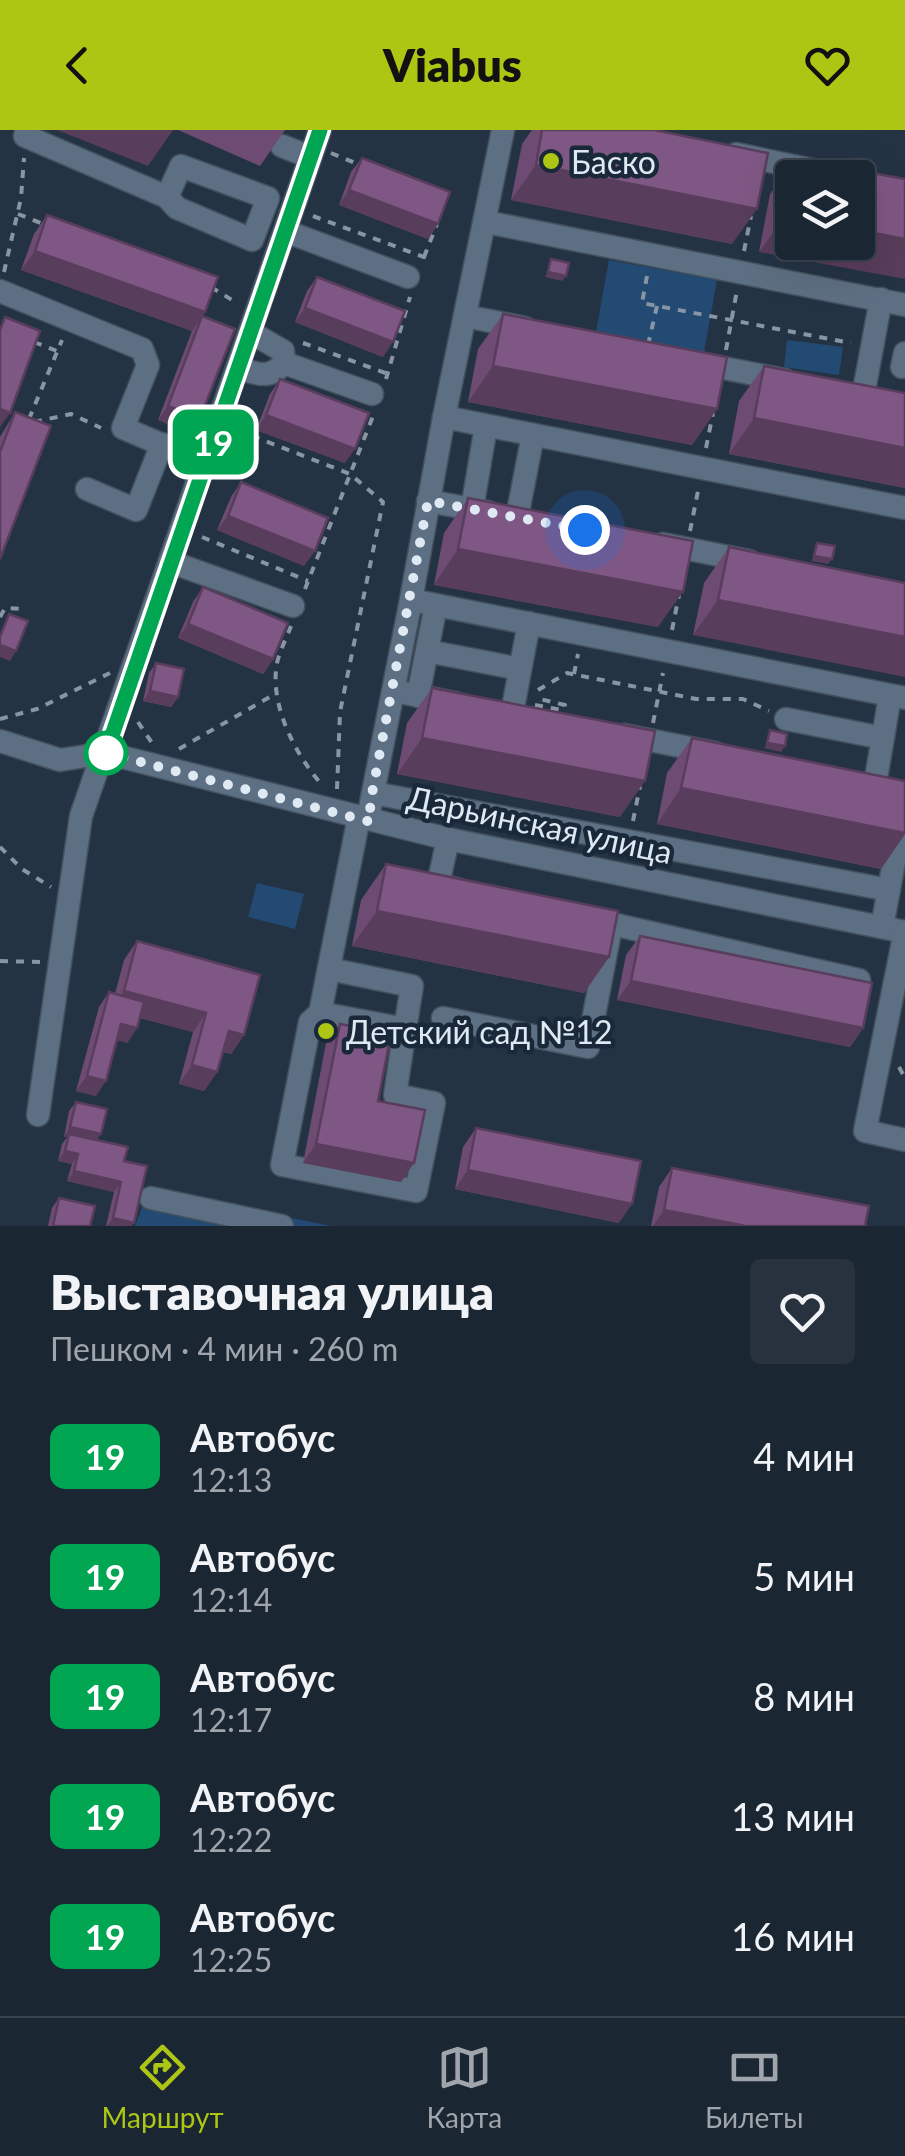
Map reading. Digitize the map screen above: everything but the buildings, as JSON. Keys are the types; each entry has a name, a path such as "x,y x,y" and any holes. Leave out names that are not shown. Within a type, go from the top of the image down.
{"street":[{"path":"1,130 26,133 166,197 176,208 252,240 268,198"},
{"path":"329,968 412,986 394,1095 434,1103 416,1190 282,1165 310,1022 320,1013 329,968 372,793 394,691 444,417 504,130"},
{"path":"38,1116 81,816 315,144 282,146"},
{"path":"705,148 775,162"},
{"path":"166,197 181,166 294,206"},
{"path":"486,222 741,269 905,305"},
{"path":"285,231 408,277"},
{"path":"0,291 142,350 148,365 123,428 205,463"},
{"path":"881,300 854,394 891,402"},
{"path":"464,316 554,334"},
{"path":"238,368 263,376 276,372 284,363 283,351 252,326"},
{"path":"647,352 810,385"},
{"path":"284,363 377,397"},
{"path":"444,417 905,508"},
{"path":"472,509 486,426"},
{"path":"428,501 526,519 534,435"},
{"path":"87,490 136,510 162,444"},
{"path":"630,538 778,567"},
{"path":"171,562 297,605"},
{"path":"410,600 898,697 866,782 905,790"},
{"path":"418,696 436,605"},
{"path":"394,691 514,708 529,622"},
{"path":"426,652 520,669"},
{"path":"786,719 883,738"},
{"path":"591,729 743,759"},
{"name":"Дарьинская улица","path":"0,741 60,760 106,753 448,839 897,931"},
{"path":"372,793 889,890"},
{"path":"905,802 889,890 901,968 865,1131 905,1140"},
{"path":"448,839 438,885 476,894"},
{"path":"554,911 859,980"},
{"path":"443,1018 588,1046 612,924"},
{"path":"320,1013 405,1030"},
{"path":"151,1198 282,1226"}],"path":[{"path":"0,291 18,214 26,133"},
{"path":"315,144 366,168"},
{"path":"723,367 752,209"},
{"path":"18,214 54,227"},
{"path":"424,257 441,215"},
{"path":"652,252 642,302 855,344"},
{"path":"198,279 242,305 252,326"},
{"path":"218,425 350,474 383,502 340,712 336,800 301,761 276,694 277,662 350,474 377,397 388,374 408,303"},
{"path":"647,352 658,306"},
{"path":"71,319 27,423 71,414 112,433 123,428"},
{"path":"29,340 58,351"},
{"path":"302,342 388,374"},
{"path":"702,468 714,410"},
{"path":"191,532 308,581"},
{"path":"0,617 5,608 21,609"},
{"path":"0,719 37,709 138,658"},
{"path":"514,708 567,673 696,699 744,699 786,719"},
{"path":"159,765 169,754 276,694"},
{"path":"565,705 561,710 514,708 565,705"},
{"path":"0,847 22,868 69,898"},
{"path":"0,961 62,964"}],"shaded area":[{"path":"609,260 717,280 704,352 596,332"},
{"path":"787,340 843,347 839,375 784,367"},
{"path":"257,883 304,894 295,929 248,917"},
{"path":"149,1189 331,1226 135,1226"}],"bus line":[{"name":"19","path":"106,753 320,130"}],"place":[{"name":"Баско","path":"551,161"},
{"name":"Детский сад №12","path":"326,1031"}],"route":[{"path":"106,753 371,822 370,804 428,501 585,530"}]}
